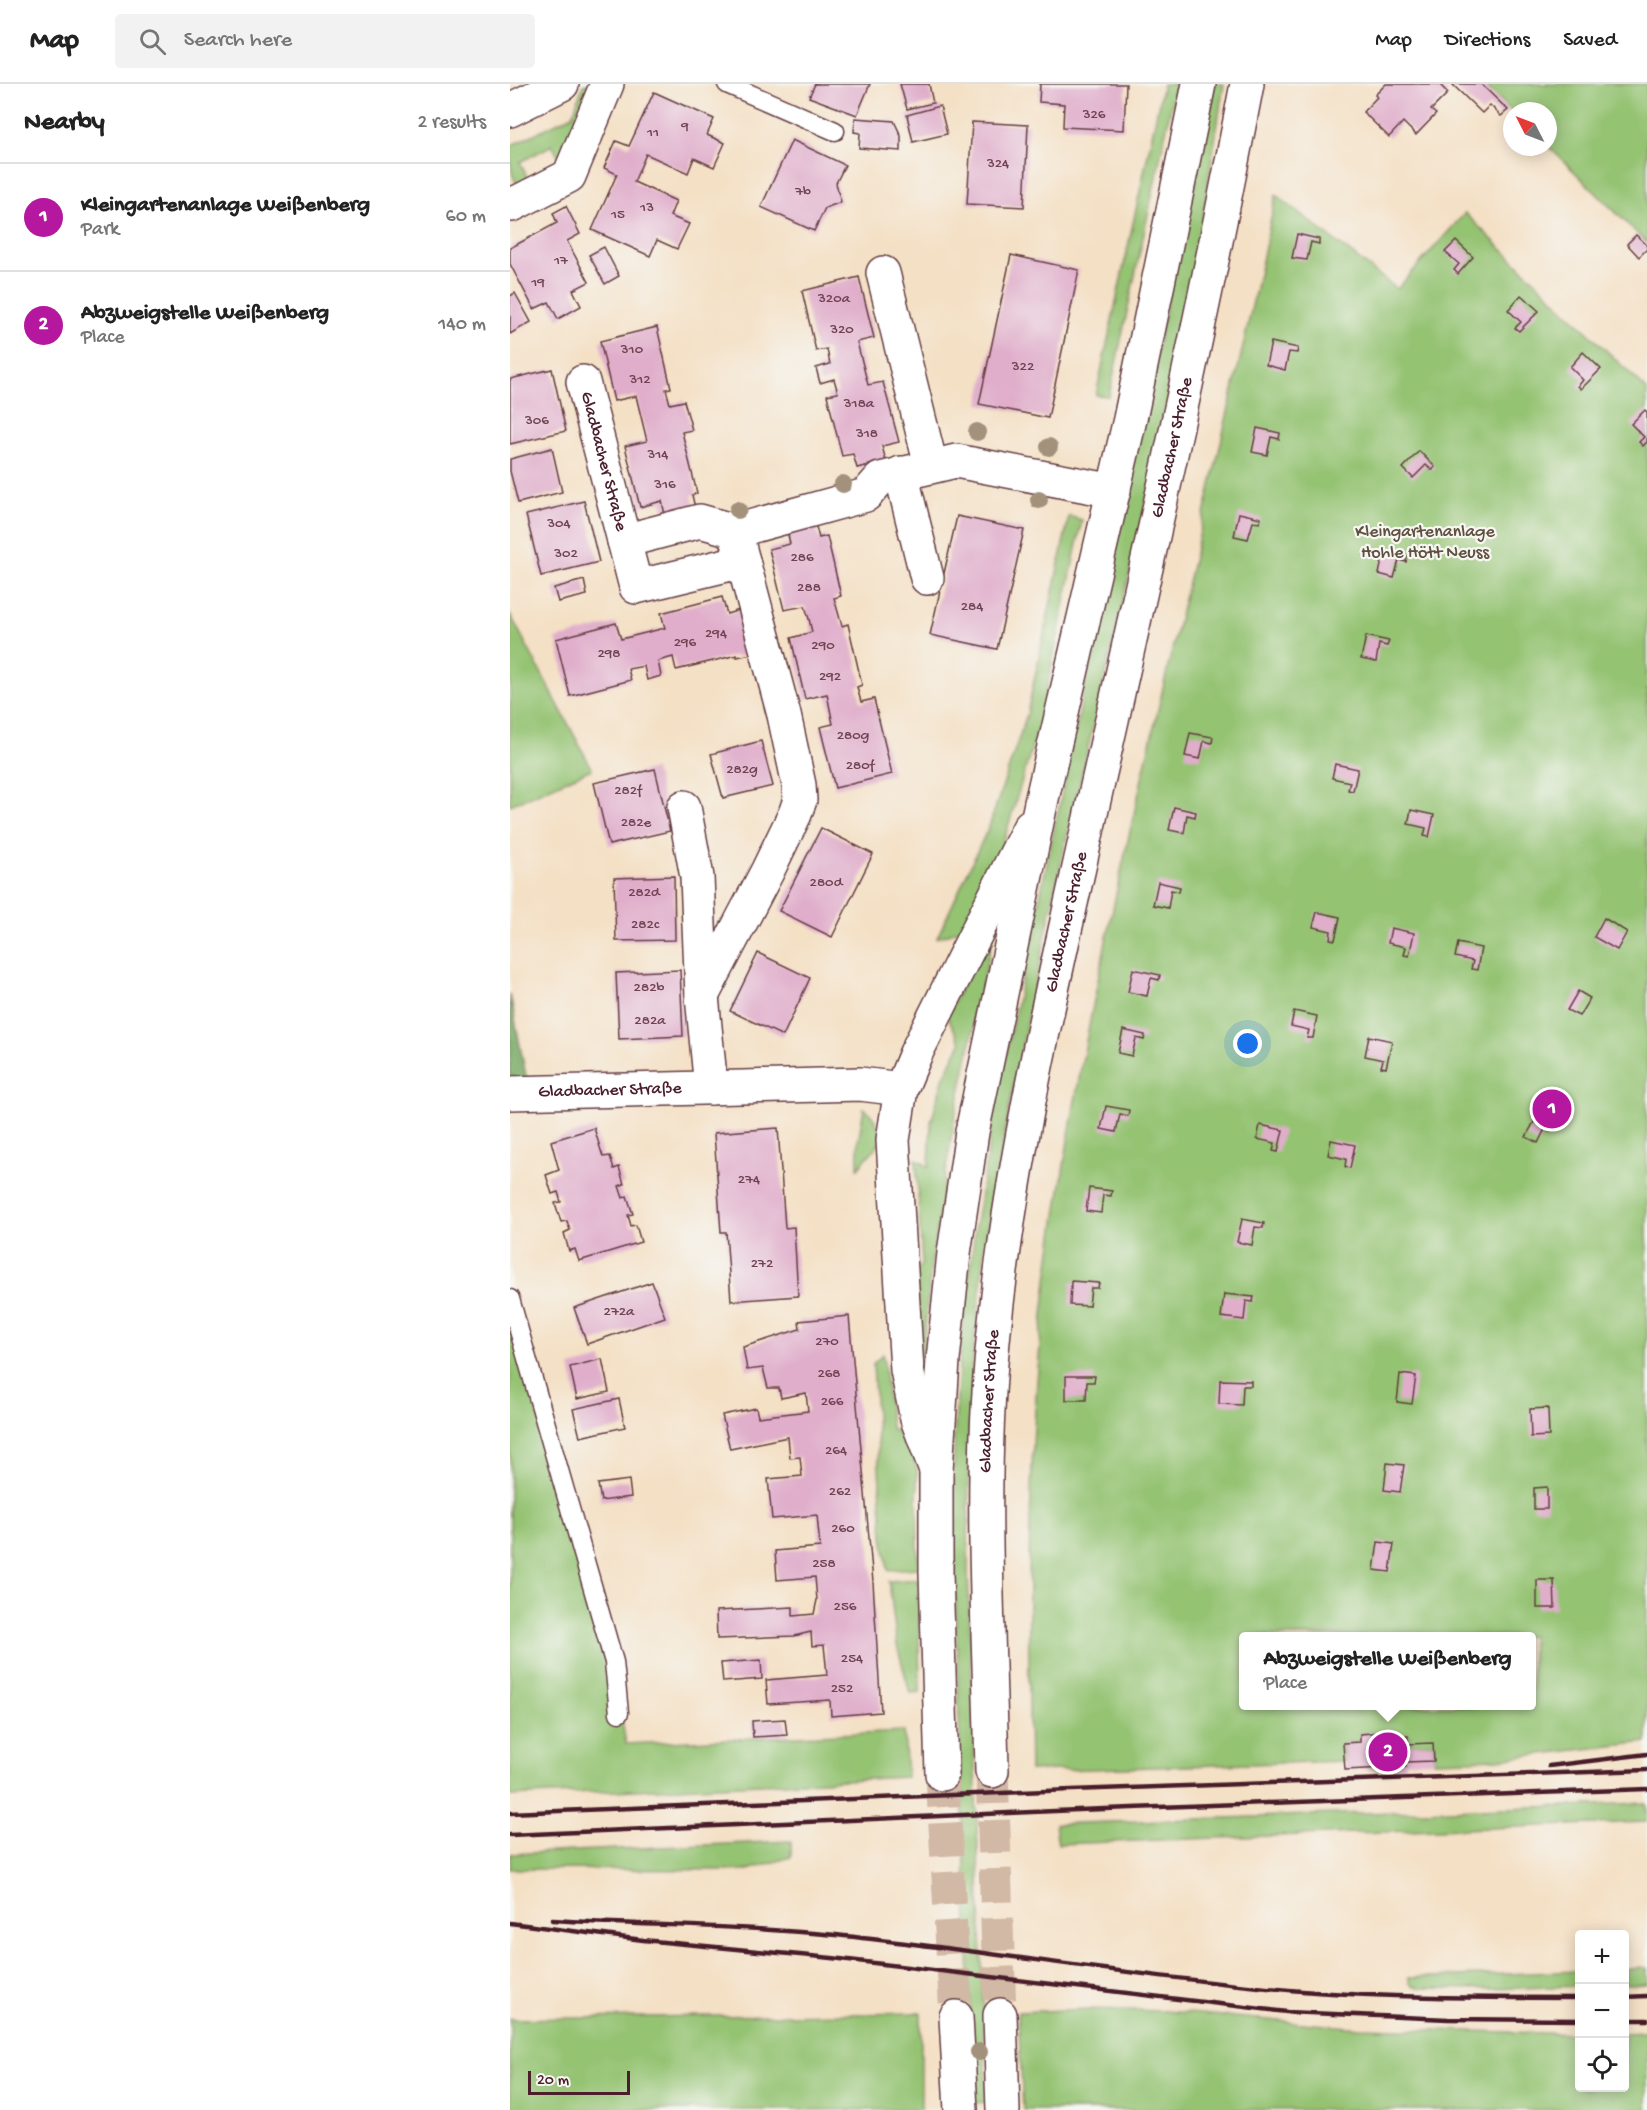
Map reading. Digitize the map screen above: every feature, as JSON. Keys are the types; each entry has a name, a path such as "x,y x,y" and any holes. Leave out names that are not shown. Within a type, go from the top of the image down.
{"main road":[{"path":"510,110 562,84"},
{"path":"510,203 512,205 569,176 607,84"},
{"path":"942,1774 936,1573 936,1470 943,1360 954,1253 970,1143 1041,803 1114,491 1199,84"},
{"name":"Gladbacher Straße","path":"992,1771 986,1548 987,1447 993,1345 1003,1253 1022,1134 1177,430 1220,229 1247,84"},
{"path":"884,273 916,470 927,578"},
{"name":"Gladbacher Straße","path":"583,382 636,587 866,495 880,479 956,461 1114,491"},
{"name":"Gladbacher Straße","path":"624,541 700,521 739,546"},
{"path":"702,996 767,872 800,800 799,785 784,716 739,546"},
{"path":"936,1470 917,1419 907,1370 893,1140 901,1089 916,1053 1041,803"},
{"path":"684,807 698,877 702,996 711,1088"},
{"name":"Gladbacher Straße","path":"510,1093 860,1084 901,1089"},
{"path":"1000,2015 1003,2110"},
{"path":"956,2017 961,2110"}],"lane":[{"path":"728,84 835,131"},
{"path":"510,1299 614,1662 619,1713"}],"green space":[{"path":"591,84 563,164 552,145 520,162 529,181 517,184 510,162 510,146 573,115 583,85"},
{"path":"1163,84 1176,84 1109,396 1096,395"},
{"path":"1214,84 1224,84 1182,346 1063,853 1010,1103 987,1233 974,1342 969,1434 968,1573 987,2102 974,2103 955,1576 954,1439 961,1340 975,1230 996,1101"},
{"path":"1484,84 1647,84 1647,243 1557,155 1557,102 1503,102"},
{"name":"Kleingartenanlage Hohle Hött Neuss","path":"1276,195 1397,289 1465,213 1647,390 1647,1742 1497,1759 1434,1761 1433,1743 1408,1744 1408,1736 1383,1737 1382,1732 1360,1734 1360,1742 1343,1743 1344,1761 1030,1771 1030,1514 1037,1385 1050,1257 1071,1123 1096,990 1154,724 1217,460"},
{"path":"1069,516 1082,520 1040,721 1003,843 970,926 937,938 990,824 1027,714"},
{"path":"510,614 592,769 510,805"},
{"path":"998,913 954,1121 931,1266 921,1369 909,1279 922,1264 916,1159 929,1167 931,1122 944,1076 961,1043 947,1016"},
{"path":"510,994 528,1086 510,1087"},
{"path":"864,1108 876,1122 882,1140 858,1168 858,1142"},
{"path":"510,1312 621,1714 626,1744 904,1731 907,1777 510,1796"},
{"path":"883,1354 891,1428 909,1446 917,1472 918,1568 888,1570 883,1536 873,1364"},
{"path":"918,1579 920,1692 910,1693 897,1645 889,1581"},
{"path":"1647,1803 1647,1822 1058,1844 1055,1824"},
{"path":"791,1841 791,1857 748,1870 510,1869 510,1854"},
{"path":"1647,1968 1647,1984 1629,1985 1629,1969"},
{"path":"1575,1971 1575,1986 1490,1989 1420,1988 1411,1985 1408,1978"},
{"path":"1090,2009 1165,2011 1361,2028 1575,2034 1575,2092 1629,2092 1629,2033 1647,2032 1647,2110 1023,2110 1018,2012"},
{"path":"921,2013 921,2110 510,2110 510,2019"}],"building":[{"path":"815,84 870,84 857,115 809,97"},
{"path":"900,84 929,84 933,103 907,109"},
{"path":"1040,84 1126,84 1124,130 1063,127 1064,104 1039,102"},
{"path":"1386,84 1439,84 1448,93 1431,110 1436,114 1416,135 1403,122 1389,137 1363,112"},
{"path":"1481,84 1503,105 1503,114 1501,116 1490,105 1482,113 1453,85"},
{"path":"654,92 714,119 707,135 725,143 714,167 694,158 688,173 646,154 634,182 676,201 670,216 689,224 677,249 657,240 650,256 592,230 617,174 604,168 616,141 629,146"},
{"path":"940,106 947,134 913,142 907,115"},
{"path":"855,118 894,121 901,136 901,151 859,148 860,133 854,132"},
{"path":"972,122 1028,125 1024,207 967,204"},
{"path":"792,140 845,165 836,183 841,202 825,208 814,231 761,207"},
{"path":"566,206 580,234 567,241 589,282 573,290 581,306 558,319 549,302 534,309 510,264 510,248 557,223 553,213"},
{"path":"1297,234 1319,239 1319,244 1311,242 1307,260 1292,258"},
{"path":"1636,235 1647,245 1647,249 1639,257 1627,244"},
{"path":"1456,241 1473,257 1458,274 1454,270 1459,264 1445,252"},
{"path":"604,247 619,276 605,284 589,255"},
{"path":"1011,255 1079,270 1048,418 979,404"},
{"path":"859,277 874,338 857,342 868,385 883,382 899,442 882,446 886,461 857,468 853,454 842,456 827,395 838,393 834,379 820,383 816,368 830,364 827,349 816,351 802,291"},
{"path":"515,293 531,322 510,334 510,296"},
{"path":"1521,295 1539,311 1519,331 1515,328 1521,322 1508,310"},
{"path":"657,327 671,388 666,389 670,404 684,401 692,430 682,432 697,493 692,495 695,508 665,515 662,501 640,507 625,446 647,441 636,396 614,401 600,341"},
{"path":"1271,342 1298,348 1297,353 1289,352 1285,370 1266,365"},
{"path":"1583,352 1601,369 1581,389 1578,386 1583,380 1570,367"},
{"path":"552,369 566,431 510,444 510,379"},
{"path":"1645,410 1647,412 1647,442 1643,446 1639,442 1644,437 1631,424"},
{"path":"1257,428 1280,433 1279,439 1271,437 1267,455 1252,452"},
{"path":"552,448 562,492 518,503 510,471 510,459"},
{"path":"1419,451 1435,467 1432,470 1426,465 1413,478 1403,468"},
{"path":"584,501 599,562 541,576 526,515"},
{"path":"1239,513 1261,518 1260,523 1253,522 1248,539 1234,536"},
{"path":"957,516 1024,530 997,649 930,635"},
{"path":"815,523 819,538 827,536 841,596 834,598 842,626 848,624 862,685 857,687 861,702 874,699 892,774 835,788 820,727 833,724 827,694 805,699 791,638 812,632 809,619 805,606 784,610 769,549 790,544 787,530"},
{"path":"1384,551 1407,556 1406,562 1399,560 1394,578 1379,574"},
{"path":"584,580 587,595 558,602 554,588"},
{"path":"722,597 727,614 742,609 752,654 737,657 737,655 676,670 673,657 658,661 661,676 647,680 644,666 628,669 631,680 570,696 556,639 616,623 621,639 665,628 661,613"},
{"path":"1366,636 1389,641 1387,646 1379,644 1376,662 1361,659"},
{"path":"1190,733 1213,737 1212,743 1204,741 1200,759 1185,756"},
{"path":"761,741 773,786 723,798 711,754"},
{"path":"1335,764 1358,769 1353,791 1348,790 1350,782 1332,778"},
{"path":"655,769 670,831 609,845 594,783"},
{"path":"1174,807 1196,812 1195,817 1187,815 1184,833 1169,830"},
{"path":"1411,810 1434,815 1429,837 1424,836 1426,828 1408,824"},
{"path":"821,828 873,854 832,937 779,911"},
{"path":"674,876 675,940 616,941 614,878"},
{"path":"1158,882 1180,887 1179,892 1171,890 1168,908 1153,905"},
{"path":"1317,912 1340,917 1335,940 1330,939 1331,931 1313,927"},
{"path":"1604,918 1627,932 1617,950 1594,937"},
{"path":"1391,928 1414,933 1409,956 1404,955 1406,947 1388,943"},
{"path":"1458,943 1481,948 1477,970 1471,969 1473,961 1455,957"},
{"path":"758,953 810,978 783,1036 730,1011"},
{"path":"1133,969 1160,975 1159,980 1151,978 1147,996 1128,992"},
{"path":"680,970 683,1036 619,1039 616,973"},
{"path":"1578,991 1590,998 1579,1016 1567,1010"},
{"path":"1294,1011 1317,1016 1313,1038 1307,1038 1309,1030 1291,1026"},
{"path":"1123,1030 1145,1035 1144,1040 1136,1038 1132,1056 1118,1053"},
{"path":"1369,1036 1392,1041 1386,1068 1381,1067 1383,1060 1365,1056"},
{"path":"1106,1106 1129,1110 1128,1116 1120,1114 1116,1132 1101,1129"},
{"path":"1536,1118 1552,1127 1550,1132 1545,1129 1538,1143 1526,1137"},
{"path":"1260,1125 1283,1130 1278,1152 1273,1151 1275,1143 1257,1139"},
{"path":"594,1128 603,1157 610,1156 614,1169 619,1167 624,1184 619,1186 623,1198 627,1196 633,1214 628,1215 631,1226 636,1225 641,1242 579,1261 575,1249 569,1251 564,1233 570,1230 567,1221 561,1222 555,1203 561,1202 558,1192 552,1194 546,1175 559,1170 551,1141"},
{"path":"778,1128 785,1228 794,1227 798,1296 731,1301 726,1232 721,1232 714,1133"},
{"path":"1331,1140 1355,1145 1350,1168 1345,1167 1346,1159 1328,1155"},
{"path":"1089,1188 1112,1191 1111,1196 1103,1195 1101,1213 1086,1211"},
{"path":"1242,1219 1264,1223 1263,1228 1255,1227 1252,1245 1237,1242"},
{"path":"1071,1281 1099,1283 1098,1288 1091,1288 1089,1306 1070,1305"},
{"path":"652,1282 665,1317 587,1344 574,1308"},
{"path":"1224,1294 1254,1297 1253,1302 1246,1301 1244,1320 1221,1317"},
{"path":"849,1316 873,1582 881,1712 831,1716 830,1700 768,1704 766,1680 827,1675 824,1645 812,1646 811,1632 794,1636 717,1639 716,1611 793,1607 793,1616 814,1614 817,1600 815,1577 777,1580 775,1551 820,1547 817,1515 772,1519 768,1479 802,1476 800,1457 790,1458 788,1437 730,1449 722,1415 756,1408 758,1417 808,1411 806,1393 781,1398 779,1388 768,1388 763,1368 747,1370 743,1347 800,1329 799,1321"},
{"path":"602,1359 609,1392 577,1399 570,1367"},
{"path":"1400,1374 1416,1376 1412,1404 1397,1402"},
{"path":"1066,1376 1095,1376 1094,1382 1087,1382 1086,1400 1066,1400"},
{"path":"1220,1380 1251,1381 1251,1386 1243,1386 1242,1405 1219,1404"},
{"path":"619,1399 625,1427 580,1437 573,1409"},
{"path":"1548,1408 1549,1436 1531,1437 1530,1409"},
{"path":"1387,1463 1404,1465 1400,1492 1384,1490"},
{"path":"629,1480 631,1497 601,1501 598,1484"},
{"path":"1547,1487 1547,1509 1534,1509 1534,1488"},
{"path":"1378,1542 1394,1544 1390,1572 1374,1570"},
{"path":"1537,1580 1554,1580 1555,1608 1537,1608"},
{"path":"761,1660 762,1679 723,1682 721,1663"},
{"path":"785,1719 787,1735 753,1737 752,1721"},
{"path":"1383,1732 1383,1737 1408,1736 1408,1744 1433,1743 1434,1761 1405,1762 1406,1767 1345,1770 1343,1743 1360,1742 1360,1734"}],"tunnel":[{"path":"992,1771 1000,2015"},
{"path":"942,1774 956,2017"}],"railway":[{"path":"1549,1766 1647,1754"},
{"path":"510,1813 1647,1770"},
{"path":"510,1835 1078,1810 1647,1789"},
{"path":"552,1920 765,1929 836,1935 1232,1985 1325,1993 1471,1998 1575,1998"},
{"path":"510,1923 643,1940 832,1958 1287,2012 1448,2019 1575,2020"},
{"path":"1629,1997 1647,1996"},
{"path":"1629,2020 1647,2020"}],"place":[{"name":"Kleingartenanlage Weißenberg","path":"1552,1109"},
{"name":"Abzweigstelle Weißenberg","path":"1388,1752"}]}
